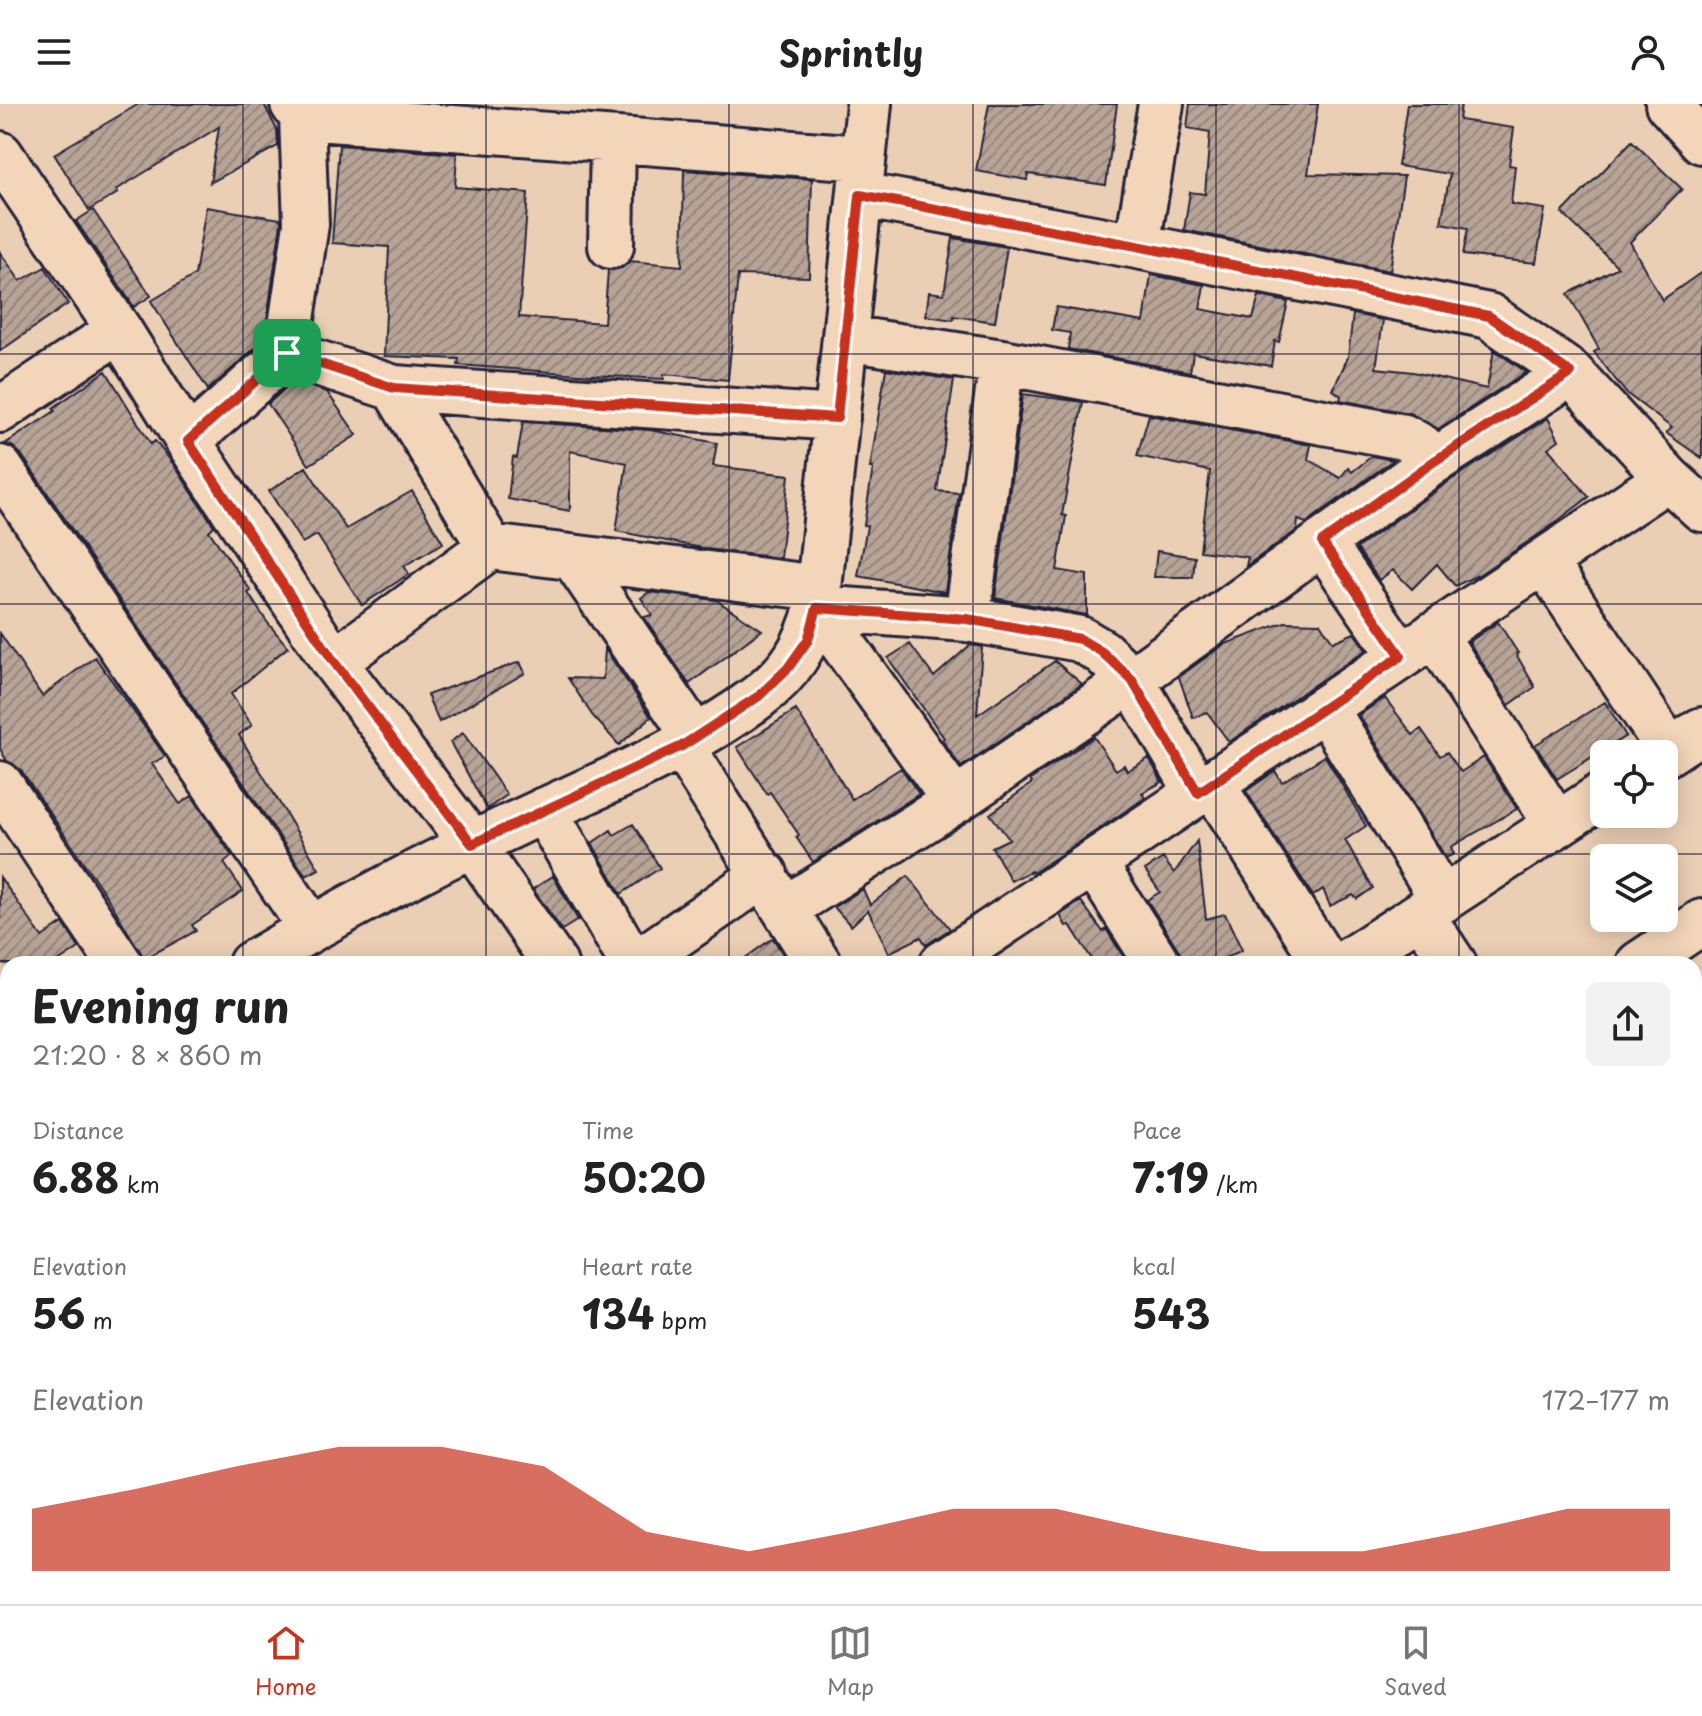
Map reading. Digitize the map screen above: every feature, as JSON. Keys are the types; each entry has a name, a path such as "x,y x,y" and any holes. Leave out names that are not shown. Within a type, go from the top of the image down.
{"street":[{"path":"273,956 311,928 472,844 688,741 759,696 788,668 808,640 818,598 869,104"},
{"path":"1137,246 1161,104"},
{"path":"1668,104 1702,141"},
{"path":"188,441 287,353 306,224 303,108 613,140 862,177 1137,246 1489,316 1571,373 1668,478 1702,509"},
{"path":"611,246 613,140"},
{"path":"7,180 119,330 188,441 334,662 472,844 549,956"},
{"path":"0,410 119,330"},
{"path":"846,338 1002,362 1404,437 1415,440 1433,462"},
{"path":"287,353 394,388 837,418"},
{"path":"967,619 1002,362"},
{"path":"649,956 955,801 1132,680 1433,462 1571,373"},
{"path":"394,388 490,547"},
{"path":"0,468 311,928"},
{"path":"971,956 1094,863 1668,478"},
{"path":"1322,542 1418,645 1557,825"},
{"path":"334,662 490,547 573,557 1080,639 1102,652 1132,680 1320,956"},
{"path":"573,557 688,741 814,956"},
{"path":"1544,561 1679,745"},
{"path":"818,598 955,801"},
{"path":"1325,708 1432,907 1451,956"},
{"path":"0,784 115,956"},
{"path":"1356,956 1590,803"},
{"path":"544,810 629,956"},
{"path":"1094,863 1153,956"},
{"path":"1651,956 1702,922"}],"building":[{"path":"139,104 264,104 277,130 278,146 210,183 219,127 89,210 54,154"},
{"path":"989,104 1117,104 1106,185 1028,174 1027,180 976,171"},
{"path":"1190,104 1318,104 1308,174 1404,176 1390,271 1184,230 1190,192 1205,194 1210,132 1187,128"},
{"path":"1407,104 1461,104 1459,120 1514,128 1509,165 1515,166 1511,204 1545,209 1536,263 1463,255 1468,228 1441,223 1450,174 1398,166"},
{"path":"1632,141 1682,189 1630,242 1662,300 1702,272 1702,458 1666,433 1672,428 1626,393 1594,352 1599,349 1568,294 1618,267 1562,213"},
{"path":"339,145 457,154 455,187 528,193 519,317 604,323 608,270 622,268 630,261 682,266 684,170 812,179 809,277 738,275 728,380 664,374 664,379 592,375 458,365 459,359 384,356 389,247 332,243"},
{"path":"206,207 281,219 264,340 208,390 151,301 195,275"},
{"path":"93,210 151,296 134,307 76,221"},
{"path":"953,238 1007,247 995,322 954,316 953,320 926,316 929,292 944,294"},
{"path":"0,252 20,281 45,267 68,304 0,351"},
{"path":"1151,275 1204,285 1200,309 1253,319 1259,296 1288,302 1279,342 1275,341 1271,366 1193,353 1190,372 1068,349 1070,333 1052,330 1056,307 1144,322"},
{"path":"1353,314 1383,320 1376,368 1413,372 1487,389 1494,350 1526,372 1438,429 1409,413 1340,400 1341,396 1333,390 1348,357"},
{"path":"886,369 954,380 937,491 959,493 945,592 858,576 867,526 864,525 873,468 870,468"},
{"path":"106,371 151,444 155,441 174,465 214,526 209,531 251,591 248,593 267,622 288,647 231,694 252,725 239,735 319,869 306,876 21,454 5,444 55,411 53,408"},
{"path":"293,381 327,392 357,435 309,465 268,404"},
{"path":"1023,394 1083,402 1062,515 1066,516 1057,570 1087,575 1087,615 995,598"},
{"path":"1149,415 1311,445 1308,459 1340,478 1348,468 1352,472 1372,456 1393,460 1306,523 1298,520 1297,530 1246,566 1248,557 1200,551 1210,471 1137,456"},
{"path":"1548,418 1559,440 1548,448 1589,497 1480,574 1455,586 1437,564 1412,589 1393,570 1379,580 1357,548 1451,480"},
{"path":"523,422 650,430 717,443 713,466 789,475 780,558 707,549 616,531 627,463 570,451 570,511 508,499 513,457 517,458"},
{"path":"306,467 346,529 412,491 443,543 404,566 409,574 362,605 317,535 302,543 269,491"},
{"path":"1157,551 1195,557 1193,577 1154,577"},
{"path":"649,592 716,600 762,630 689,684 644,617 652,615 641,598"},
{"path":"1285,622 1320,623 1333,642 1354,633 1366,650 1229,742 1207,712 1193,718 1179,677 1223,645"},
{"path":"1498,622 1535,687 1509,705 1469,642"},
{"path":"0,633 42,696 95,657 165,756 152,764 180,804 192,796 232,856 224,863 243,891 192,925 196,931 150,956 142,956 111,903 21,770 7,761 0,749"},
{"path":"910,644 934,677 970,645 982,647 977,715 1055,661 1082,684 961,767 888,658"},
{"path":"605,649 651,717 619,745 592,715 568,678 603,679"},
{"path":"520,662 525,673 439,722 427,695"},
{"path":"1385,698 1413,735 1421,729 1440,756 1447,752 1461,772 1484,757 1517,809 1451,847 1454,854 1446,858 1359,715"},
{"path":"1605,702 1626,736 1620,740 1590,740 1590,758 1557,779 1535,745"},
{"path":"796,710 852,799 901,768 919,794 813,862 796,837 799,835 770,792 767,794 737,747"},
{"path":"463,733 507,795 487,809 450,742"},
{"path":"1094,737 1116,770 1124,765 1127,771 1149,758 1162,782 1142,793 1145,798 1033,873 1031,871 1011,881 992,847 1009,839 990,814 1032,783 1030,780"},
{"path":"1325,756 1366,826 1345,840 1373,888 1357,899 1353,895 1330,906 1323,889 1313,896 1246,791 1275,771 1282,782"},
{"path":"633,824 660,868 621,894 592,843 611,830 614,835"},
{"path":"1197,841 1206,919 1225,914 1242,950 1230,956 1181,956 1147,900 1160,892 1145,870 1163,858 1174,873"},
{"path":"553,876 578,920 562,930 533,889"},
{"path":"908,876 950,929 926,945 921,937 889,953 868,910 851,926 834,907 863,889 870,905"},
{"path":"0,877 42,937 63,923 79,948 67,956 0,956"},
{"path":"1081,901 1103,932 1106,929 1123,956 1090,956 1060,915"},
{"path":"773,938 784,956 748,956"}],"route":[{"path":"860,195 1489,316 1571,373 1433,462 1322,542 1401,656 1198,793 1132,680 1102,652 1080,639 967,619 817,608 808,640 788,668 759,696 682,746 472,844 334,662 188,441 287,353 394,388 837,418 860,195"}]}
